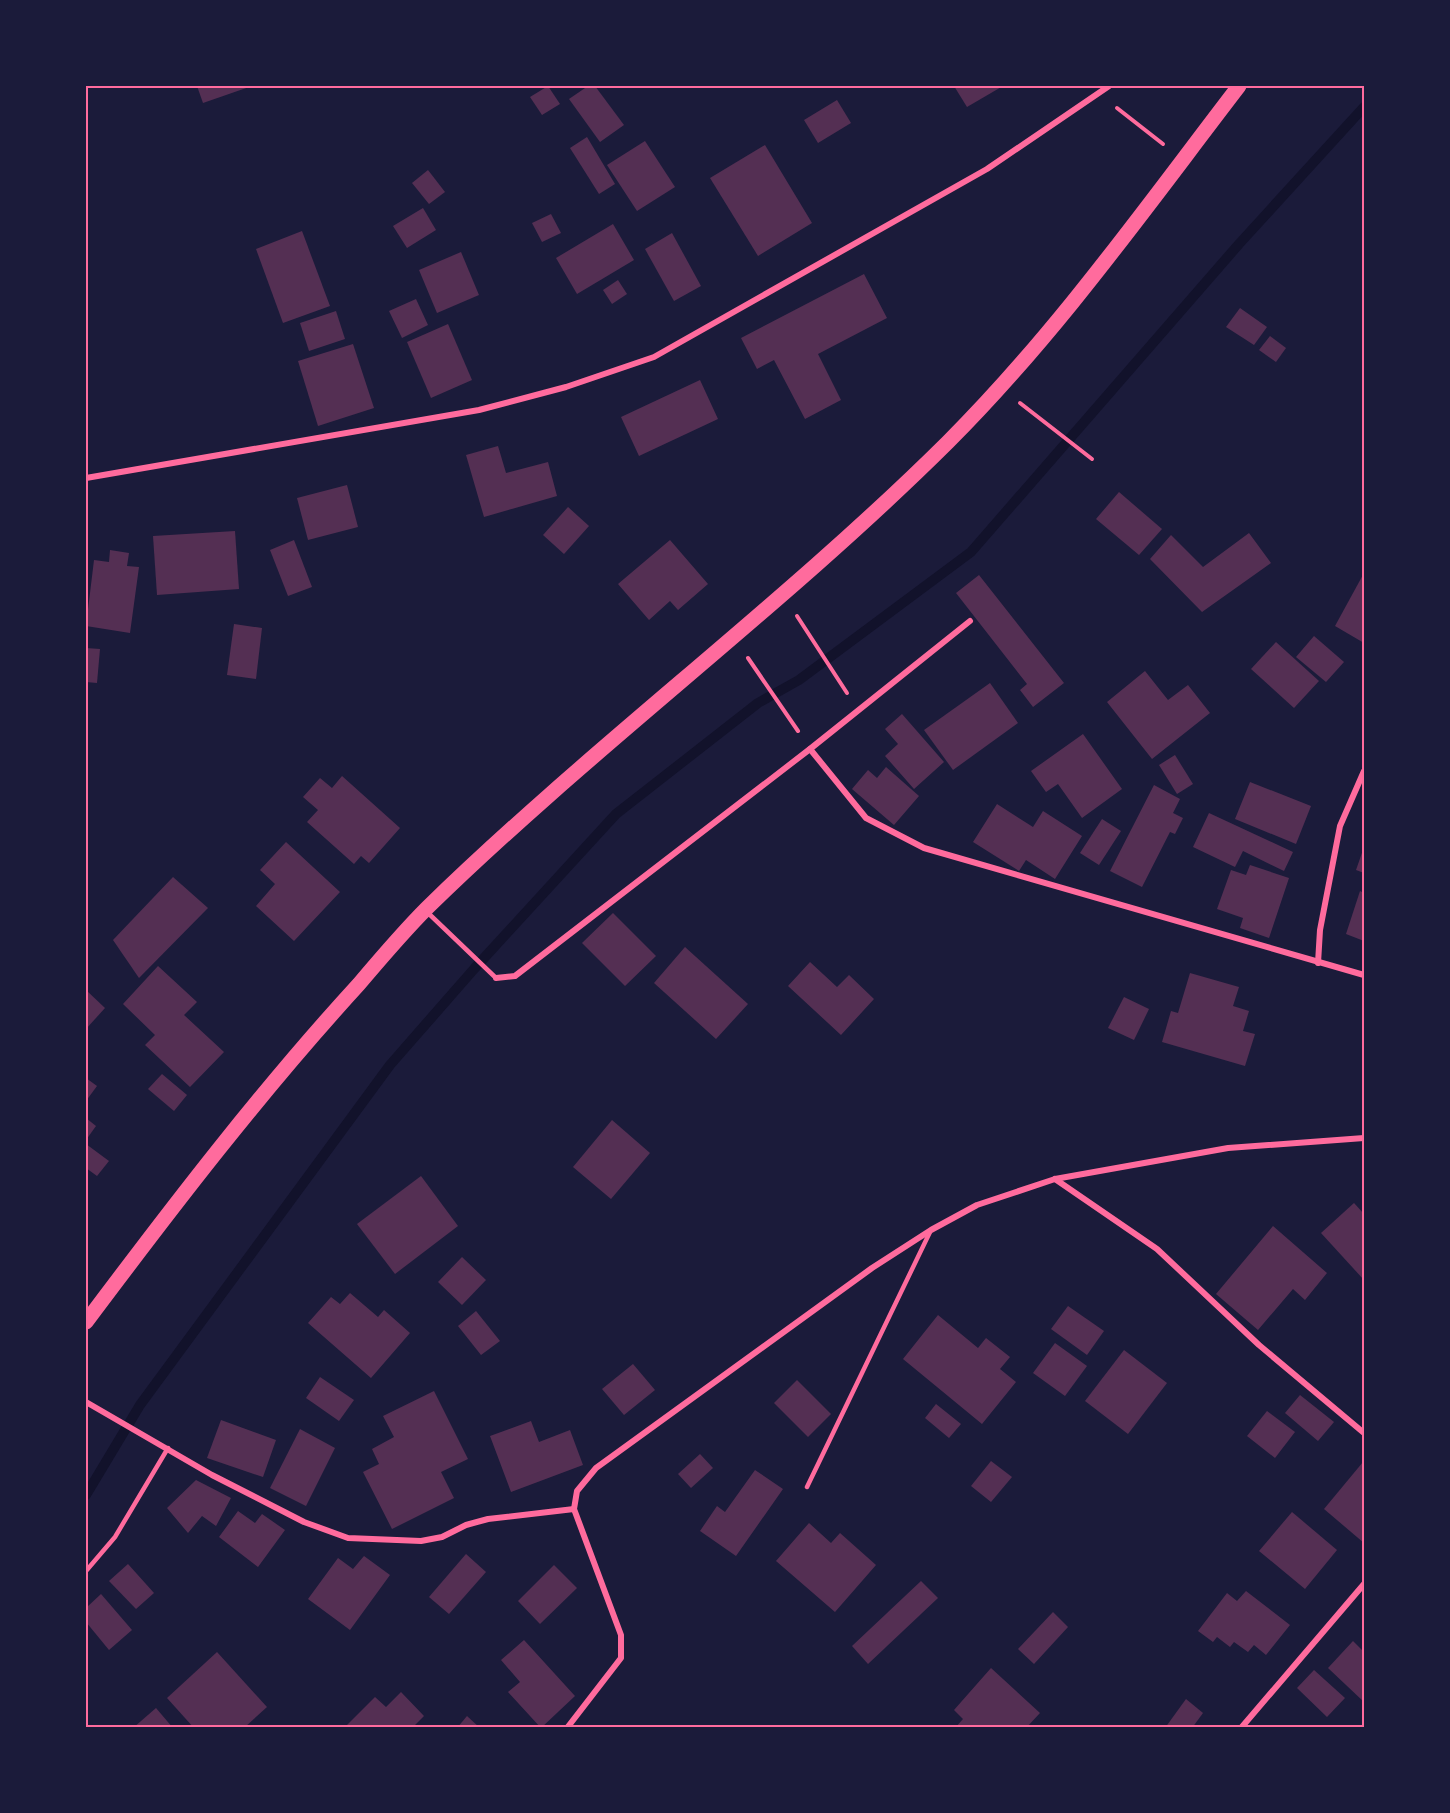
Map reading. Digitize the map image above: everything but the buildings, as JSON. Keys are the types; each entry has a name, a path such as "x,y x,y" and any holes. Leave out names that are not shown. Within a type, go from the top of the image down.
{"main road":[{"path":"86,1322 215,1152 303,1044 425,910 575,771 901,488 1000,387 1060,318 1239,86"}],"street":[{"path":"86,478 479,410 566,387 654,357 987,169 1109,86"},
{"path":"496,978 515,976 810,749 970,621"},
{"path":"810,749 866,818 924,848 1365,975"},
{"path":"1318,963 1320,930 1340,826 1365,771"},
{"path":"567,1728 621,1658 621,1635 574,1509 577,1491 596,1468 792,1323 931,1230 977,1205 1055,1179 1228,1148 1365,1138"},
{"path":"1055,1179 1157,1249 1259,1345 1365,1433"},
{"path":"87,1403 212,1475 304,1522 348,1538 421,1541 442,1537 466,1525 488,1520 574,1509"},
{"path":"1241,1728 1365,1584"}],"lane":[{"path":"425,910 496,978"},
{"path":"807,1487 931,1230"},
{"path":"86,1571 115,1537 168,1448"}],"path":[{"path":"1099,94 1182,160"},
{"path":"1000,387 1092,459"},
{"path":"782,593 858,711"},
{"path":"733,635 810,749"}],"waterway":[{"path":"86,1495 140,1405 390,1065 474,969 616,814 758,703 799,680 971,552 1239,244 1364,107"}]}
